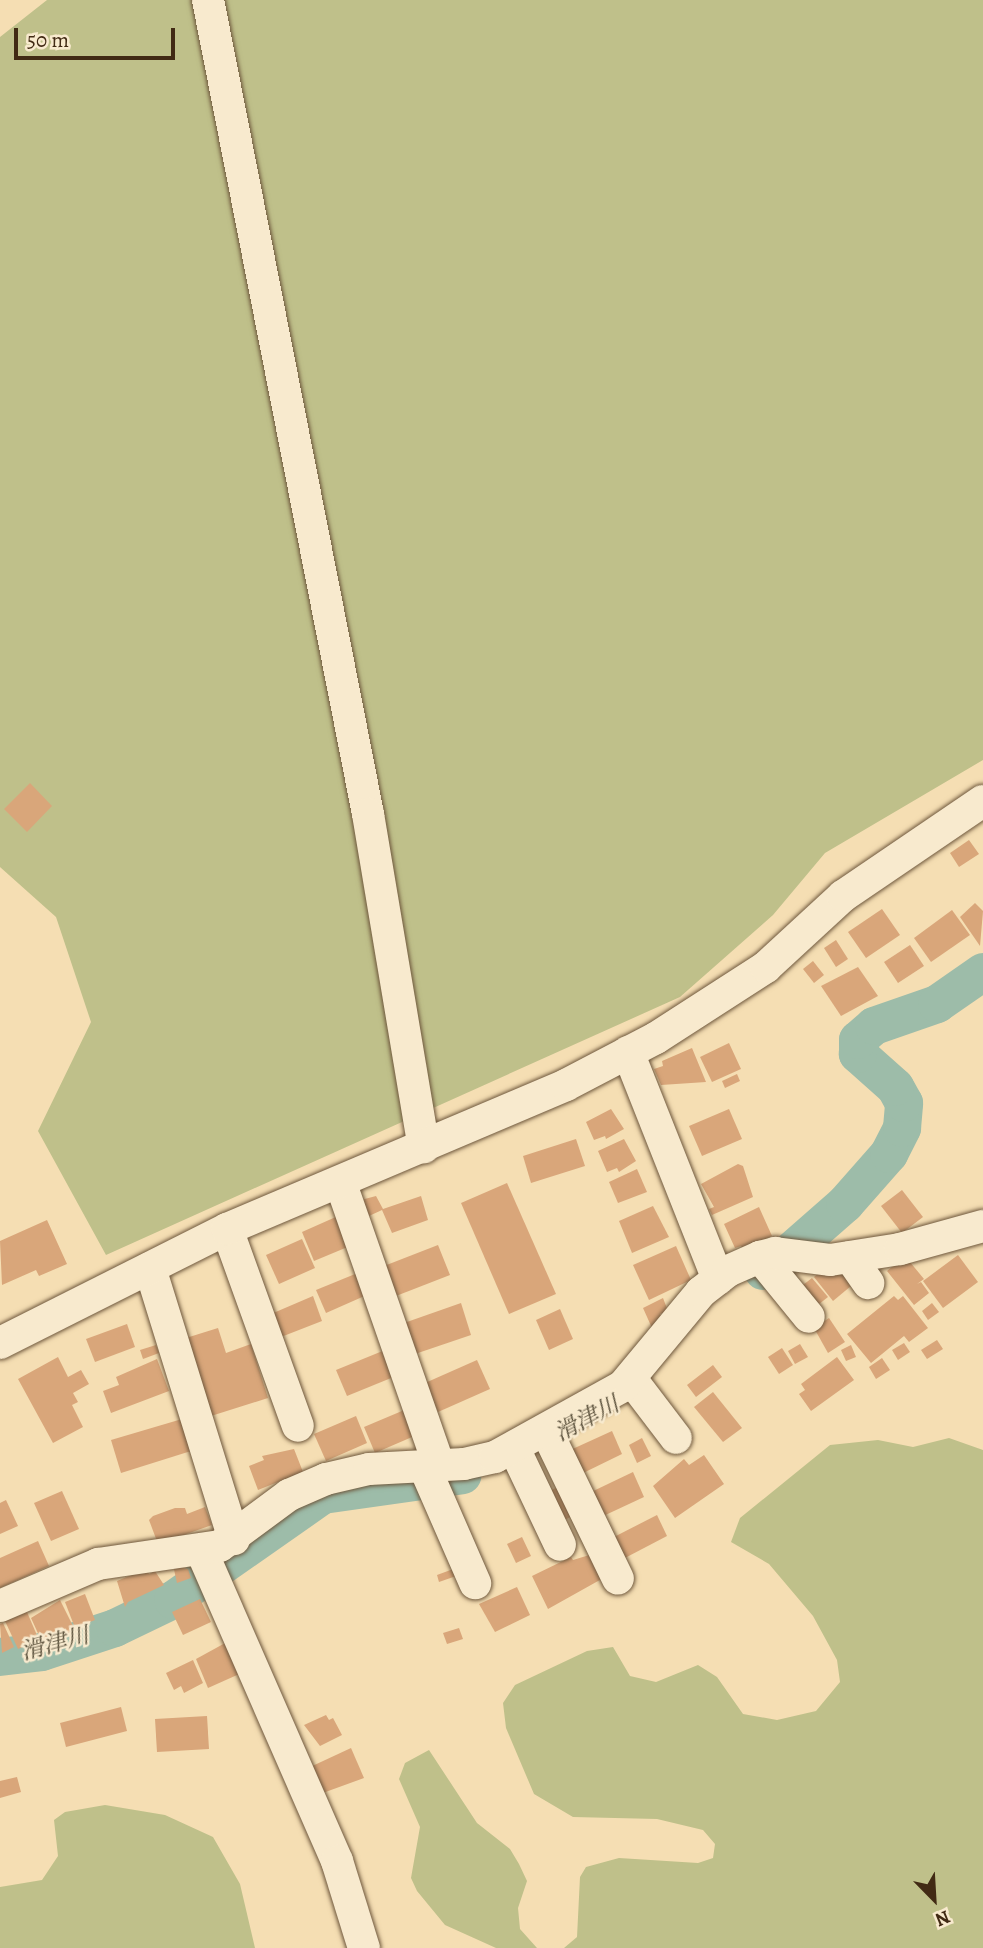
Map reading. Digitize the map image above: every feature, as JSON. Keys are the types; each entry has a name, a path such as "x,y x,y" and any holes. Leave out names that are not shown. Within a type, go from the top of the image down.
{"street":[{"path":"208,0 368,814 424,1147"},
{"path":"0,1343 227,1229 341,1184 566,1085 628,1052 766,967 843,896 983,801"},
{"path":"628,1052 718,1279"},
{"path":"341,1184 432,1466 475,1583"},
{"path":"0,1606 97,1564 202,1552 234,1539 302,1487 369,1469 432,1466 495,1457 631,1379 683,1312 718,1279 760,1257 775,1253 830,1260 983,1226"},
{"path":"227,1229 298,1426"},
{"path":"760,1257 809,1317"},
{"path":"850,1257 868,1283"},
{"path":"150,1268 234,1539"},
{"path":"631,1379 676,1438"},
{"path":"545,1430 618,1579"},
{"path":"514,1448 559,1545"},
{"path":"202,1552 337,1861 365,1948"}],"green space":[{"path":"47,0 983,0 983,760 825,853 773,915 680,997 106,1255 38,1131 91,1022 56,917 0,867 0,37"},
{"path":"949,1438 983,1450 983,1948 564,1948 577,1937 580,1877 586,1867 619,1858 698,1863 713,1858 715,1844 703,1830 657,1819 573,1817 534,1794 506,1728 503,1703 515,1685 587,1651 613,1647 630,1676 656,1682 698,1665 717,1677 743,1714 777,1720 816,1711 840,1682 837,1660 813,1616 769,1564 731,1542 740,1518 830,1445 878,1440 913,1447"},
{"path":"429,1750 477,1823 510,1849 519,1864 527,1881 518,1908 520,1929 537,1948 496,1948 445,1925 417,1891 411,1878 420,1827 399,1779 405,1763"},
{"path":"105,1805 165,1815 213,1837 240,1884 255,1948 0,1948 0,1887 42,1880 58,1856 54,1820 65,1812"}],"building":[{"path":"30,783 52,806 27,832 4,809"},
{"path":"969,840 979,854 959,867 950,853"},
{"path":"975,903 983,911 980,946 960,917"},
{"path":"882,909 900,935 866,958 848,932"},
{"path":"952,910 970,935 931,962 914,938"},
{"path":"836,940 848,959 836,967 824,948"},
{"path":"910,945 924,966 898,983 884,962"},
{"path":"813,961 824,975 814,983 803,969"},
{"path":"858,967 878,996 841,1016 821,986"},
{"path":"729,1043 741,1069 712,1082 700,1057"},
{"path":"692,1048 706,1082 661,1085 654,1069 663,1066 662,1061"},
{"path":"737,1074 740,1081 725,1088 722,1081"},
{"path":"611,1109 624,1129 606,1139 605,1136 594,1140 586,1122"},
{"path":"729,1109 742,1139 702,1156 689,1126"},
{"path":"576,1139 585,1166 531,1183 523,1156"},
{"path":"624,1139 636,1161 619,1172 617,1168 607,1172 598,1151"},
{"path":"738,1164 743,1166 753,1197 712,1215 709,1209 714,1207 701,1184"},
{"path":"637,1169 647,1192 618,1203 609,1182"},
{"path":"507,1183 556,1294 509,1314 461,1203"},
{"path":"902,1190 923,1217 902,1233 881,1206"},
{"path":"376,1196 383,1209 421,1196 428,1220 392,1233 382,1210 369,1216 361,1200"},
{"path":"653,1206 669,1237 632,1253 619,1221"},
{"path":"759,1207 772,1236 743,1250 741,1246 735,1248 724,1224"},
{"path":"338,1216 350,1246 314,1261 302,1232"},
{"path":"47,1220 67,1264 39,1276 36,1270 2,1285 0,1241"},
{"path":"302,1239 315,1268 279,1284 266,1255"},
{"path":"438,1245 450,1275 396,1296 384,1266"},
{"path":"676,1246 691,1280 649,1300 633,1265"},
{"path":"958,1255 978,1282 943,1308 923,1281"},
{"path":"905,1256 924,1279 917,1284 921,1282 929,1293 914,1305 887,1271"},
{"path":"828,1265 857,1281 833,1301 814,1277"},
{"path":"360,1272 369,1294 326,1313 316,1290"},
{"path":"812,1278 828,1297 814,1308 799,1288"},
{"path":"313,1296 322,1321 281,1337 271,1314"},
{"path":"894,1296 898,1300 903,1296 928,1328 909,1342 904,1336 871,1363 847,1334"},
{"path":"663,1298 668,1311 660,1314 664,1322 652,1328 643,1308"},
{"path":"461,1303 471,1335 415,1354 404,1323"},
{"path":"932,1303 939,1312 928,1320 922,1311"},
{"path":"560,1309 573,1339 549,1350 536,1320"},
{"path":"829,1318 845,1342 828,1353 814,1328"},
{"path":"127,1324 135,1347 95,1362 86,1339"},
{"path":"218,1328 226,1353 251,1344 268,1398 211,1416 186,1338"},
{"path":"937,1340 943,1349 927,1359 921,1350"},
{"path":"904,1343 910,1352 898,1360 892,1350"},
{"path":"800,1344 808,1357 795,1364 788,1351"},
{"path":"156,1345 159,1353 143,1359 140,1350"},
{"path":"851,1345 856,1357 846,1361 841,1350"},
{"path":"782,1348 793,1365 779,1374 768,1357"},
{"path":"385,1350 396,1376 347,1396 336,1370"},
{"path":"58,1357 68,1377 81,1370 89,1384 73,1393 78,1402 72,1405 83,1427 53,1443 18,1379"},
{"path":"837,1357 854,1380 811,1411 799,1394 805,1390 801,1384"},
{"path":"882,1358 890,1370 876,1379 869,1367"},
{"path":"157,1359 169,1391 111,1413 103,1391 119,1385 116,1377"},
{"path":"477,1360 490,1389 438,1412 425,1383"},
{"path":"713,1365 722,1377 696,1397 687,1385"},
{"path":"713,1392 742,1428 723,1442 694,1407"},
{"path":"409,1408 419,1434 375,1453 364,1427"},
{"path":"356,1416 367,1443 326,1461 314,1434"},
{"path":"182,1419 191,1451 121,1473 111,1440"},
{"path":"612,1431 622,1454 577,1476 566,1452"},
{"path":"642,1438 651,1456 637,1463 629,1445"},
{"path":"294,1449 303,1472 258,1490 249,1466 264,1460 262,1456"},
{"path":"704,1455 724,1484 675,1518 653,1486 684,1459 689,1465"},
{"path":"633,1472 644,1497 599,1518 587,1494"},
{"path":"558,1487 575,1515 555,1524 541,1495"},
{"path":"62,1491 79,1529 51,1541 34,1503"},
{"path":"6,1500 18,1526 0,1534 0,1503"},
{"path":"205,1507 212,1525 158,1544 149,1520 153,1516 175,1508 185,1508 187,1514"},
{"path":"657,1515 667,1536 623,1559 612,1538"},
{"path":"522,1537 531,1556 516,1563 507,1544"},
{"path":"38,1541 49,1566 0,1588 0,1558"},
{"path":"596,1553 607,1576 548,1609 532,1576 571,1557 573,1560"},
{"path":"173,1565 188,1569 191,1578 177,1583"},
{"path":"456,1568 459,1575 439,1582 437,1575"},
{"path":"146,1569 149,1574 155,1571 164,1585 128,1602 125,1607 117,1581"},
{"path":"517,1587 530,1615 495,1632 479,1604"},
{"path":"85,1594 95,1620 75,1628 65,1602"},
{"path":"200,1599 211,1622 183,1635 172,1612"},
{"path":"60,1600 76,1632 54,1642 52,1637 42,1642 31,1618"},
{"path":"27,1612 39,1640 18,1649 5,1621"},
{"path":"3,1623 14,1647 2,1653 0,1624"},
{"path":"459,1628 463,1639 447,1644 443,1633"},
{"path":"227,1642 246,1671 208,1688 196,1659"},
{"path":"193,1660 203,1683 184,1693 181,1686 174,1690 166,1673"},
{"path":"121,1707 127,1731 66,1747 60,1723"},
{"path":"326,1715 329,1720 333,1718 342,1735 320,1746 304,1725"},
{"path":"207,1716 209,1749 157,1752 155,1719"},
{"path":"351,1748 364,1778 320,1794 308,1768"},
{"path":"17,1777 21,1792 0,1798 0,1781"}],"waterway":[{"name":"滑津川","path":"763,1271 773,1267 845,1204 889,1154 902,1128 904,1103 895,1087 858,1054 858,1040 874,1026 937,1004 983,972"},
{"name":"滑津川","path":"0,1657 42,1652 115,1628 173,1600 323,1495 463,1475"}]}
